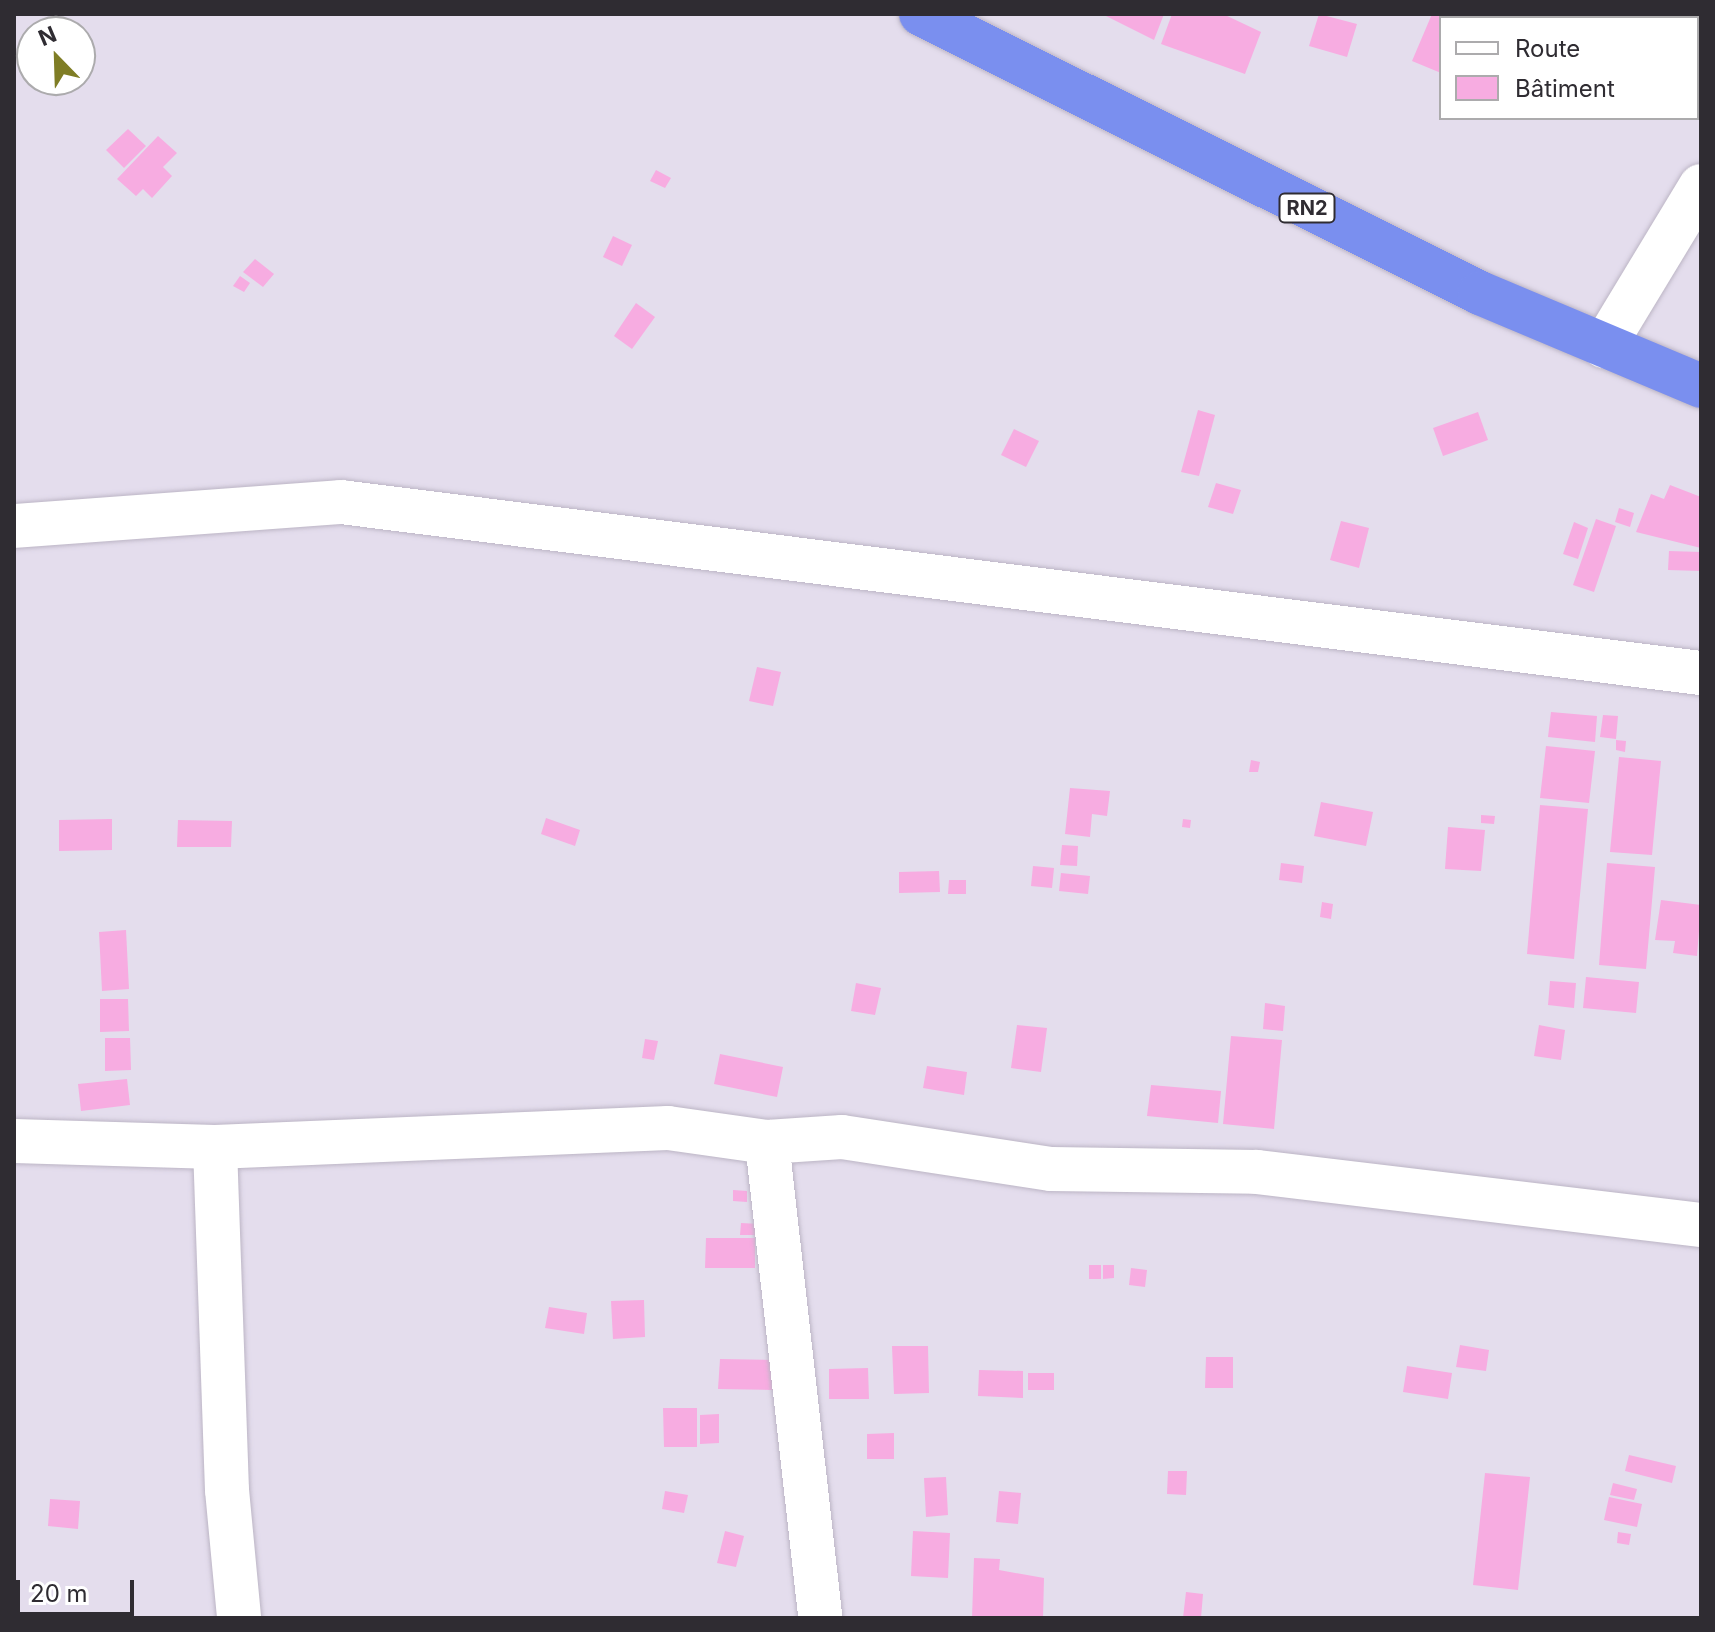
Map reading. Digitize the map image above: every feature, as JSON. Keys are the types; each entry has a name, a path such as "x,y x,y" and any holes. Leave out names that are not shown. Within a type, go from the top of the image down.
{"highway":[{"name":"RN2","path":"921,14 1466,286 1701,386"}],"street":[{"path":"1604,346 1701,186"},
{"path":"14,526 341,502 1701,673"},
{"path":"14,1141 215,1147 668,1128 767,1142 842,1137 1051,1169 1257,1172 1701,1225"},
{"path":"767,1142 820,1618"},
{"path":"215,1147 227,1490 239,1618"}],"building":[{"path":"1102,14 1164,14 1154,40"},
{"path":"1172,14 1223,14 1261,32 1245,74 1161,44"},
{"path":"1319,14 1357,24 1347,57 1309,46"},
{"path":"1432,14 1452,16 1439,16 1439,72 1412,61"},
{"path":"128,129 146,146 124,168 106,150"},
{"path":"158,136 177,153 163,167 172,176 152,198 143,189 136,196 117,179"},
{"path":"656,170 671,178 665,188 650,181"},
{"path":"613,236 632,245 622,266 603,257"},
{"path":"255,259 274,274 263,287 243,272"},
{"path":"240,276 250,283 244,292 233,286"},
{"path":"636,303 655,317 632,349 614,336"},
{"path":"1198,410 1215,415 1199,476 1181,472"},
{"path":"1478,412 1488,440 1443,456 1433,428"},
{"path":"1014,429 1039,441 1026,467 1001,455"},
{"path":"1216,483 1241,490 1233,514 1208,507"},
{"path":"1670,485 1701,497 1701,548 1636,532 1651,494 1664,499"},
{"path":"1619,508 1634,513 1630,527 1615,522"},
{"path":"1596,519 1616,526 1594,592 1573,585"},
{"path":"1341,521 1369,528 1359,568 1330,560"},
{"path":"1574,522 1588,528 1578,559 1563,554"},
{"path":"1669,551 1701,552 1701,571 1668,570"},
{"path":"757,667 781,672 773,706 749,701"},
{"path":"1551,712 1597,716 1595,742 1548,737"},
{"path":"1603,715 1618,716 1616,739 1600,737"},
{"path":"1616,740 1626,741 1625,752 1616,750"},
{"path":"1546,746 1595,751 1589,803 1540,798"},
{"path":"1619,757 1661,761 1652,855 1610,852"},
{"path":"1251,760 1260,762 1258,772 1249,772"},
{"path":"1070,788 1110,791 1107,816 1092,814 1090,837 1065,834"},
{"path":"1321,802 1373,812 1366,846 1314,836"},
{"path":"1540,805 1588,809 1574,959 1527,954"},
{"path":"1481,815 1495,816 1494,824 1481,823"},
{"path":"546,818 580,830 575,846 541,834"},
{"path":"112,819 112,850 59,851 59,820"},
{"path":"1183,819 1191,820 1190,828 1182,827"},
{"path":"178,820 232,821 231,847 177,847"},
{"path":"1448,827 1485,830 1481,871 1445,869"},
{"path":"1062,845 1078,846 1077,866 1060,865"},
{"path":"1281,863 1304,866 1302,883 1279,880"},
{"path":"1607,863 1655,867 1646,969 1599,965"},
{"path":"1033,866 1054,868 1052,888 1031,886"},
{"path":"939,871 940,892 899,893 899,872"},
{"path":"1061,873 1090,876 1088,894 1059,891"},
{"path":"949,880 966,880 966,894 948,894"},
{"path":"1661,900 1701,905 1697,956 1673,953 1675,941 1655,940"},
{"path":"1322,902 1333,904 1331,919 1320,917"},
{"path":"126,930 129,989 102,991 99,932"},
{"path":"1586,977 1639,982 1636,1013 1583,1008"},
{"path":"1550,981 1576,983 1574,1008 1548,1005"},
{"path":"856,983 881,988 875,1015 851,1011"},
{"path":"100,999 128,999 129,1031 100,1032"},
{"path":"1265,1003 1285,1006 1283,1031 1263,1029"},
{"path":"1017,1025 1047,1028 1041,1072 1011,1068"},
{"path":"1539,1025 1565,1030 1561,1060 1534,1056"},
{"path":"1231,1036 1282,1040 1274,1129 1223,1124"},
{"path":"105,1038 130,1038 131,1070 105,1071"},
{"path":"645,1039 658,1041 654,1060 642,1058"},
{"path":"720,1054 783,1067 777,1097 714,1084"},
{"path":"927,1066 967,1072 964,1095 923,1088"},
{"path":"127,1079 130,1105 81,1111 78,1084"},
{"path":"1151,1085 1221,1091 1218,1123 1147,1116"},
{"path":"733,1190 747,1191 747,1202 733,1201"},
{"path":"741,1223 760,1224 759,1235 740,1235"},
{"path":"706,1238 755,1238 755,1268 705,1268"},
{"path":"1089,1265 1101,1265 1101,1279 1089,1279"},
{"path":"1103,1265 1114,1265 1114,1278 1103,1279"},
{"path":"1131,1268 1147,1270 1145,1287 1129,1285"},
{"path":"644,1300 645,1337 613,1339 611,1301"},
{"path":"549,1307 587,1313 584,1334 545,1328"},
{"path":"1460,1345 1489,1350 1486,1371 1456,1367"},
{"path":"892,1346 928,1346 929,1393 894,1394"},
{"path":"1206,1357 1233,1357 1233,1388 1205,1388"},
{"path":"720,1359 775,1360 774,1390 718,1389"},
{"path":"1407,1366 1452,1373 1448,1399 1403,1392"},
{"path":"868,1368 869,1399 829,1399 829,1369"},
{"path":"979,1370 1023,1371 1023,1398 978,1396"},
{"path":"1028,1373 1054,1373 1054,1390 1028,1390"},
{"path":"663,1408 697,1408 697,1447 664,1447"},
{"path":"719,1414 719,1443 700,1444 700,1415"},
{"path":"894,1433 894,1459 867,1459 867,1434"},
{"path":"1629,1455 1676,1466 1672,1483 1625,1471"},
{"path":"1168,1471 1187,1471 1186,1495 1167,1494"},
{"path":"1485,1473 1530,1477 1518,1590 1473,1585"},
{"path":"946,1477 948,1515 926,1517 924,1478"},
{"path":"1613,1483 1637,1489 1634,1500 1610,1495"},
{"path":"665,1491 688,1495 684,1513 662,1509"},
{"path":"999,1491 1021,1493 1018,1524 996,1522"},
{"path":"1609,1497 1642,1504 1637,1527 1604,1520"},
{"path":"50,1499 80,1501 78,1529 48,1526"},
{"path":"725,1531 744,1536 736,1567 717,1563"},
{"path":"913,1531 950,1533 948,1578 911,1576"},
{"path":"1618,1532 1631,1534 1629,1545 1617,1543"},
{"path":"974,1558 1000,1559 999,1570 1044,1578 1043,1618 972,1618"},
{"path":"1186,1592 1203,1594 1201,1618 1183,1618"}]}
